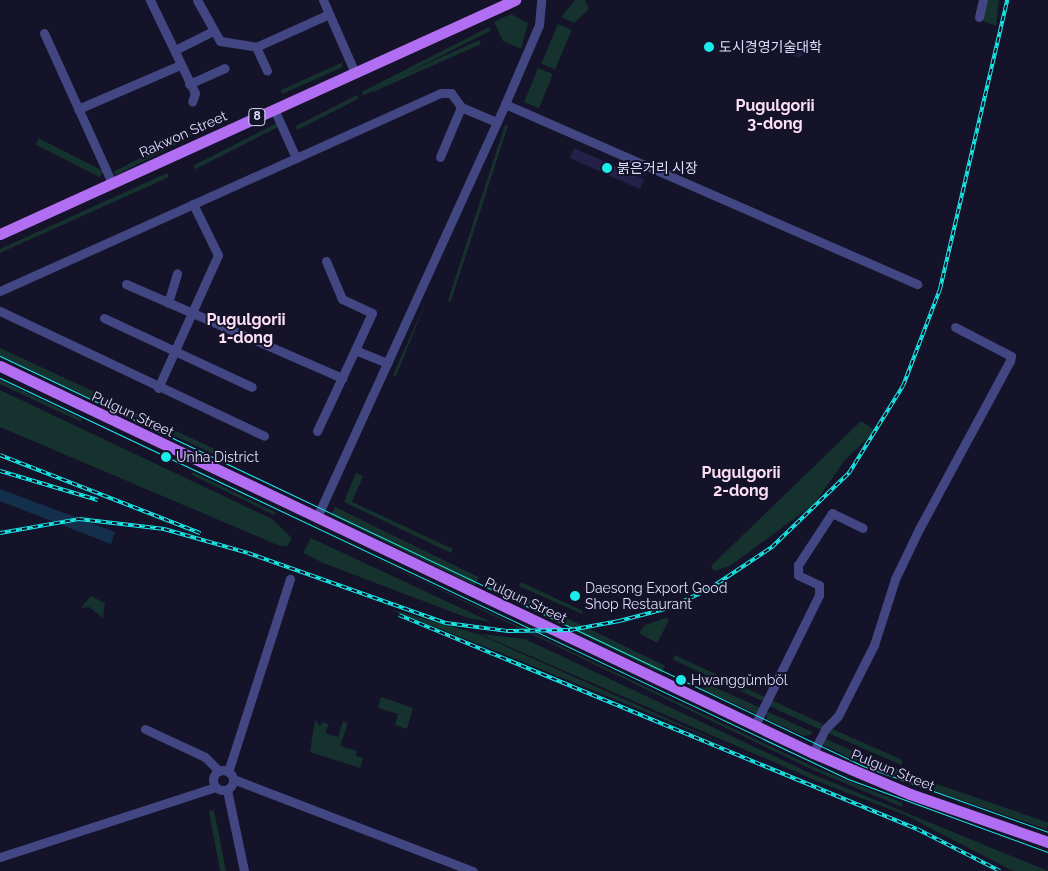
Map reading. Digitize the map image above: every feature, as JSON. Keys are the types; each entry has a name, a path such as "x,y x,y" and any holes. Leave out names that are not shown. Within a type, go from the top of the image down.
{"main road":[{"name":"Rakwon Street","path":"0,234 515,0"},
{"name":"Pulgun Street","path":"0,366 813,752 910,794 1048,842"}],"street":[{"path":"150,0 175,50 178,66 195,94 192,102"},
{"path":"197,0 220,41 256,46 329,14"},
{"path":"323,0 356,73"},
{"path":"316,517 505,104 539,25 541,0"},
{"path":"979,17 983,0"},
{"path":"175,50 213,31"},
{"path":"44,33 112,183"},
{"path":"256,46 267,71"},
{"path":"78,109 178,66"},
{"path":"189,84 225,68"},
{"path":"0,291 441,93 451,93 462,107 496,122"},
{"path":"505,104 917,284"},
{"path":"440,157 462,107"},
{"path":"274,109 296,158"},
{"path":"158,388 218,255 193,204"},
{"path":"317,430 372,313 342,299 326,260"},
{"path":"168,303 177,273"},
{"path":"126,284 342,378"},
{"path":"0,311 158,388 264,436"},
{"path":"104,318 252,387"},
{"path":"813,752 825,729 838,716 874,645 895,579 919,529 1010,360 1011,356 955,327"},
{"path":"355,350 388,362"},
{"path":"755,725 819,595 819,585 798,574 798,565 832,513 863,528"},
{"path":"244,871 227,790 227,774 290,579"},
{"path":"145,728 205,757 227,774 473,871"},
{"path":"215,787 213,778 227,774"},
{"path":"0,858 215,787 227,790"}],"green space":[{"path":"575,0 585,0 589,9 574,23 561,17"},
{"path":"985,0 999,0 996,26 981,20"},
{"path":"511,14 528,23 521,49 503,41 494,22"},
{"path":"558,24 572,30 555,69 541,64"},
{"path":"489,27 491,31 363,95 362,92"},
{"path":"479,40 481,44 373,92 372,89"},
{"path":"343,62 341,68 282,94 281,90"},
{"path":"538,68 553,74 539,108 524,102"},
{"path":"357,95 359,99 297,130 296,126"},
{"path":"223,116 225,120 115,175 113,172"},
{"path":"277,123 279,127 195,169 193,166"},
{"path":"505,125 508,126 451,302 448,301"},
{"path":"39,138 103,171 100,177 36,145"},
{"path":"167,173 169,177 0,253 0,249"},
{"path":"428,297 396,376 393,375"},
{"path":"0,348 95,392 92,399 0,356"},
{"path":"0,380 82,419 81,422 0,384"},
{"path":"0,390 272,519 292,538 287,546 280,546 0,427"},
{"path":"101,396 221,452 219,456 99,401"},
{"path":"861,421 873,429 870,436 845,460 814,504 730,566 714,571 711,566"},
{"path":"193,472 276,512 274,515 192,475"},
{"path":"356,473 363,476 352,502 453,549 451,553 344,502"},
{"path":"335,507 479,577 475,585 331,515"},
{"path":"316,530 814,767 903,803 902,807 813,770"},
{"path":"311,538 491,622 468,618 323,563 303,553"},
{"path":"487,579 665,666 661,673 483,586"},
{"path":"521,582 583,611 582,614 519,586"},
{"path":"91,596 105,603 103,618 89,607 81,608"},
{"path":"389,609 478,634 729,746 504,654"},
{"path":"665,618 669,620 657,643 639,633 645,625"},
{"path":"480,634 525,639 812,774 1048,871 1013,871 905,815 819,782"},
{"path":"675,655 765,697 763,701 673,660"},
{"path":"705,683 760,707 757,714 702,689"},
{"path":"381,697 413,708 407,729 395,725 398,714 378,708"},
{"path":"771,700 823,724 820,730 768,705"},
{"path":"766,711 812,732 811,735 804,736 767,719"},
{"path":"315,720 320,726 322,722 329,724 325,733 338,737 343,721 348,723 340,746 357,751 356,756 363,758 360,768 310,752"},
{"path":"830,728 903,761 901,765 828,733"},
{"path":"824,738 903,771 895,776 852,759 822,744"},
{"path":"919,778 1048,822 1046,829 917,785"},
{"path":"214,810 226,871 220,871 209,811"}],"water":[{"path":"0,489 115,532 111,544 0,501"}],"building":[{"path":"795,41 801,41 806,46 804,55 795,57 790,52 790,46"},
{"name":"붉은거리 시장","path":"574,148 644,179 640,189 570,158"}],"tram line":[{"path":"0,356 863,766 1048,832"},
{"path":"0,378 848,779 1048,852"}],"railway":[{"path":"0,533 79,519 164,529 248,553 446,623 508,631 570,630 619,621 669,608 709,589 772,547 849,473 903,386 940,289 1007,0"},
{"path":"0,455 200,533"},
{"path":"0,471 98,500"},
{"path":"399,615 917,829 1000,871"}],"place":[{"name":"도시경영기술대학","path":"709,47"},
{"name":"붉은거리 시장","path":"607,168"},
{"name":"Unha District","path":"166,457"},
{"name":"Daesong Export Good Shop Restaurant","path":"575,596"},
{"name":"Hwanggŭmbŏl","path":"681,680"}],"district":[{"name":"Pugulgorii 3-dong","path":"775,115"},
{"name":"Pugulgorii 1-dong","path":"246,329"},
{"name":"Pugulgorii 2-dong","path":"741,482"}]}
